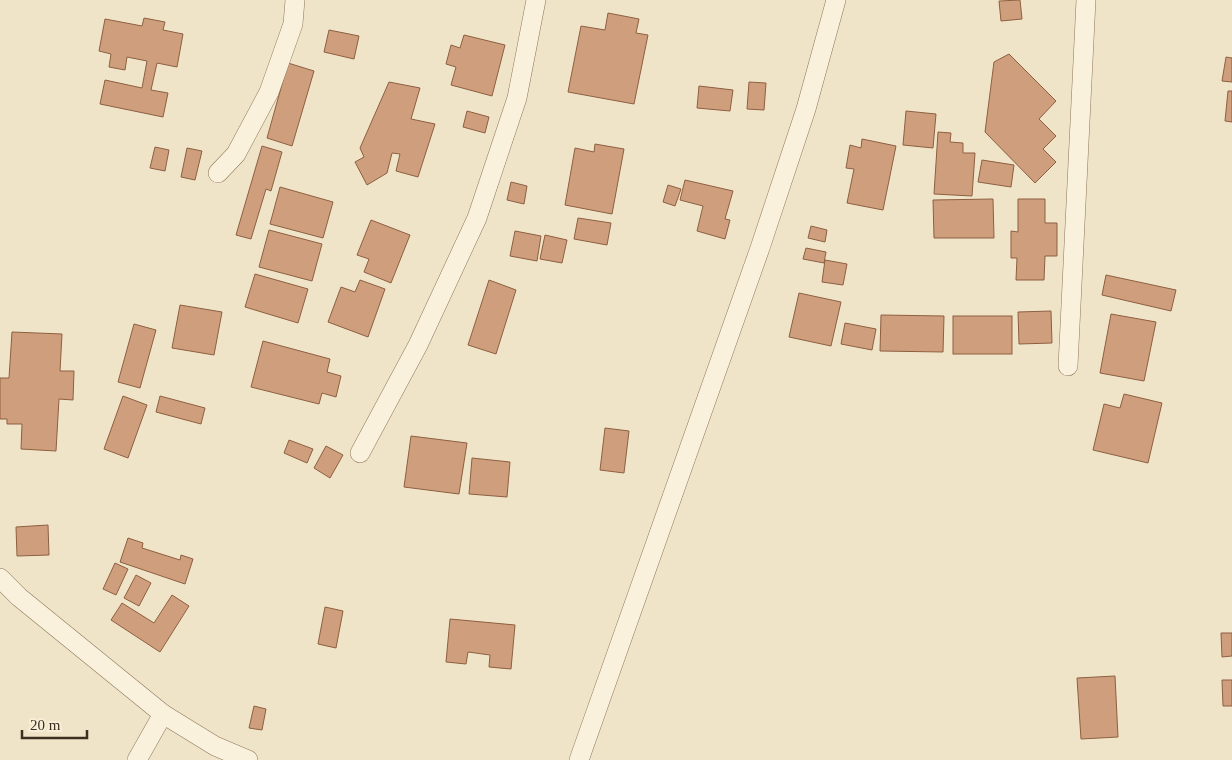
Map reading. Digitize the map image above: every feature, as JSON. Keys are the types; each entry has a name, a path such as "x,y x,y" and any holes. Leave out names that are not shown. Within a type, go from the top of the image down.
{"street":[{"path":"218,173 236,154 269,92 293,24 295,0"},
{"path":"360,454 418,345 477,218 517,98 536,0"},
{"path":"579,760 760,248 806,109 836,0"},
{"path":"1068,366 1086,0"},
{"path":"0,578 19,597 162,714 215,746 248,760"},
{"path":"137,760 162,714"}],"building":[{"path":"1020,0 1022,19 1001,21 999,1"},
{"path":"608,13 639,19 636,33 648,35 634,104 568,92 581,26 605,30"},
{"path":"144,18 165,22 163,30 183,34 177,67 157,63 151,90 168,93 163,117 100,104 105,80 142,88 147,61 127,57 125,70 109,67 111,54 99,51 105,19 142,26"},
{"path":"329,30 359,36 354,59 324,52"},
{"path":"464,35 505,45 492,96 451,85 456,67 446,64 451,45 460,48"},
{"path":"1009,54 1056,101 1039,119 1056,136 1043,149 1056,162 1035,183 985,132 994,62"},
{"path":"1226,57 1232,58 1232,82 1222,81"},
{"path":"288,63 314,71 292,146 267,138"},
{"path":"389,82 420,88 411,119 435,124 418,177 396,171 400,154 392,153 387,173 367,185 355,162 364,157 360,148"},
{"path":"749,82 766,83 764,110 747,109"},
{"path":"699,86 733,90 730,111 697,108"},
{"path":"1228,91 1232,91 1232,122 1225,121"},
{"path":"467,111 489,117 485,133 463,127"},
{"path":"906,111 936,114 933,148 903,145"},
{"path":"938,132 951,133 950,142 963,143 963,153 975,153 972,196 934,194"},
{"path":"862,139 896,146 883,210 847,203 854,169 846,168 850,145 861,148"},
{"path":"595,144 624,149 612,214 565,205 575,148 594,152"},
{"path":"262,146 282,152 271,191 266,189 251,239 236,235"},
{"path":"155,147 169,150 165,171 150,168"},
{"path":"187,148 202,151 195,180 181,177"},
{"path":"982,160 1014,165 1011,187 978,182"},
{"path":"685,180 733,191 725,219 730,220 725,239 697,231 703,206 680,200"},
{"path":"511,182 527,186 524,204 507,200"},
{"path":"668,185 681,189 675,206 663,202"},
{"path":"280,187 333,202 323,238 270,224"},
{"path":"993,199 994,238 934,238 933,200"},
{"path":"1018,199 1045,199 1045,223 1057,223 1057,256 1045,256 1044,280 1016,280 1017,258 1011,258 1011,231 1018,232"},
{"path":"578,218 611,223 607,245 574,239"},
{"path":"371,220 410,235 391,283 364,272 369,259 357,255"},
{"path":"811,226 827,230 825,242 808,238"},
{"path":"269,230 322,244 312,281 259,267"},
{"path":"515,231 541,236 537,261 510,256"},
{"path":"545,235 567,240 562,263 540,259"},
{"path":"806,248 826,252 824,263 803,259"},
{"path":"825,260 847,264 843,285 822,282"},
{"path":"255,274 308,289 298,323 245,307"},
{"path":"1106,275 1176,290 1171,311 1102,295"},
{"path":"360,280 385,289 368,337 328,322 341,287 355,292"},
{"path":"489,280 516,290 496,354 468,345"},
{"path":"799,293 841,302 831,346 789,337"},
{"path":"180,305 222,312 214,355 172,348"},
{"path":"1051,311 1052,343 1019,344 1018,312"},
{"path":"1111,314 1156,322 1144,381 1100,373"},
{"path":"881,315 944,316 943,352 880,351"},
{"path":"953,316 1012,316 1012,354 953,354"},
{"path":"845,323 876,329 872,350 841,344"},
{"path":"134,324 156,330 140,388 118,382"},
{"path":"12,332 62,334 60,371 74,371 73,400 59,399 56,451 21,449 22,424 7,424 7,419 0,419 0,378 9,378"},
{"path":"263,341 330,359 327,372 341,376 336,397 322,393 319,404 251,387"},
{"path":"1124,394 1162,403 1148,463 1093,450 1104,404 1120,408"},
{"path":"123,396 147,405 128,458 104,449"},
{"path":"160,396 205,408 201,424 156,412"},
{"path":"605,428 629,431 624,473 600,470"},
{"path":"411,436 467,443 459,494 404,487"},
{"path":"289,440 313,449 307,463 284,453"},
{"path":"326,446 343,455 330,478 314,468"},
{"path":"472,458 510,462 507,497 469,494"},
{"path":"48,525 49,555 17,556 16,527"},
{"path":"128,538 143,543 142,548 180,560 181,555 193,559 185,584 120,562"},
{"path":"115,563 128,569 116,595 103,589"},
{"path":"136,575 151,583 139,606 124,598"},
{"path":"172,595 189,606 160,652 111,620 122,603 154,623"},
{"path":"325,607 343,611 336,648 318,644"},
{"path":"450,619 515,625 511,669 489,667 490,655 468,652 466,664 446,662"},
{"path":"1221,633 1232,633 1232,656 1222,657"},
{"path":"1115,676 1118,737 1081,739 1077,678"},
{"path":"1222,680 1232,680 1232,706 1223,706"},
{"path":"254,706 266,709 262,730 249,728"}]}
